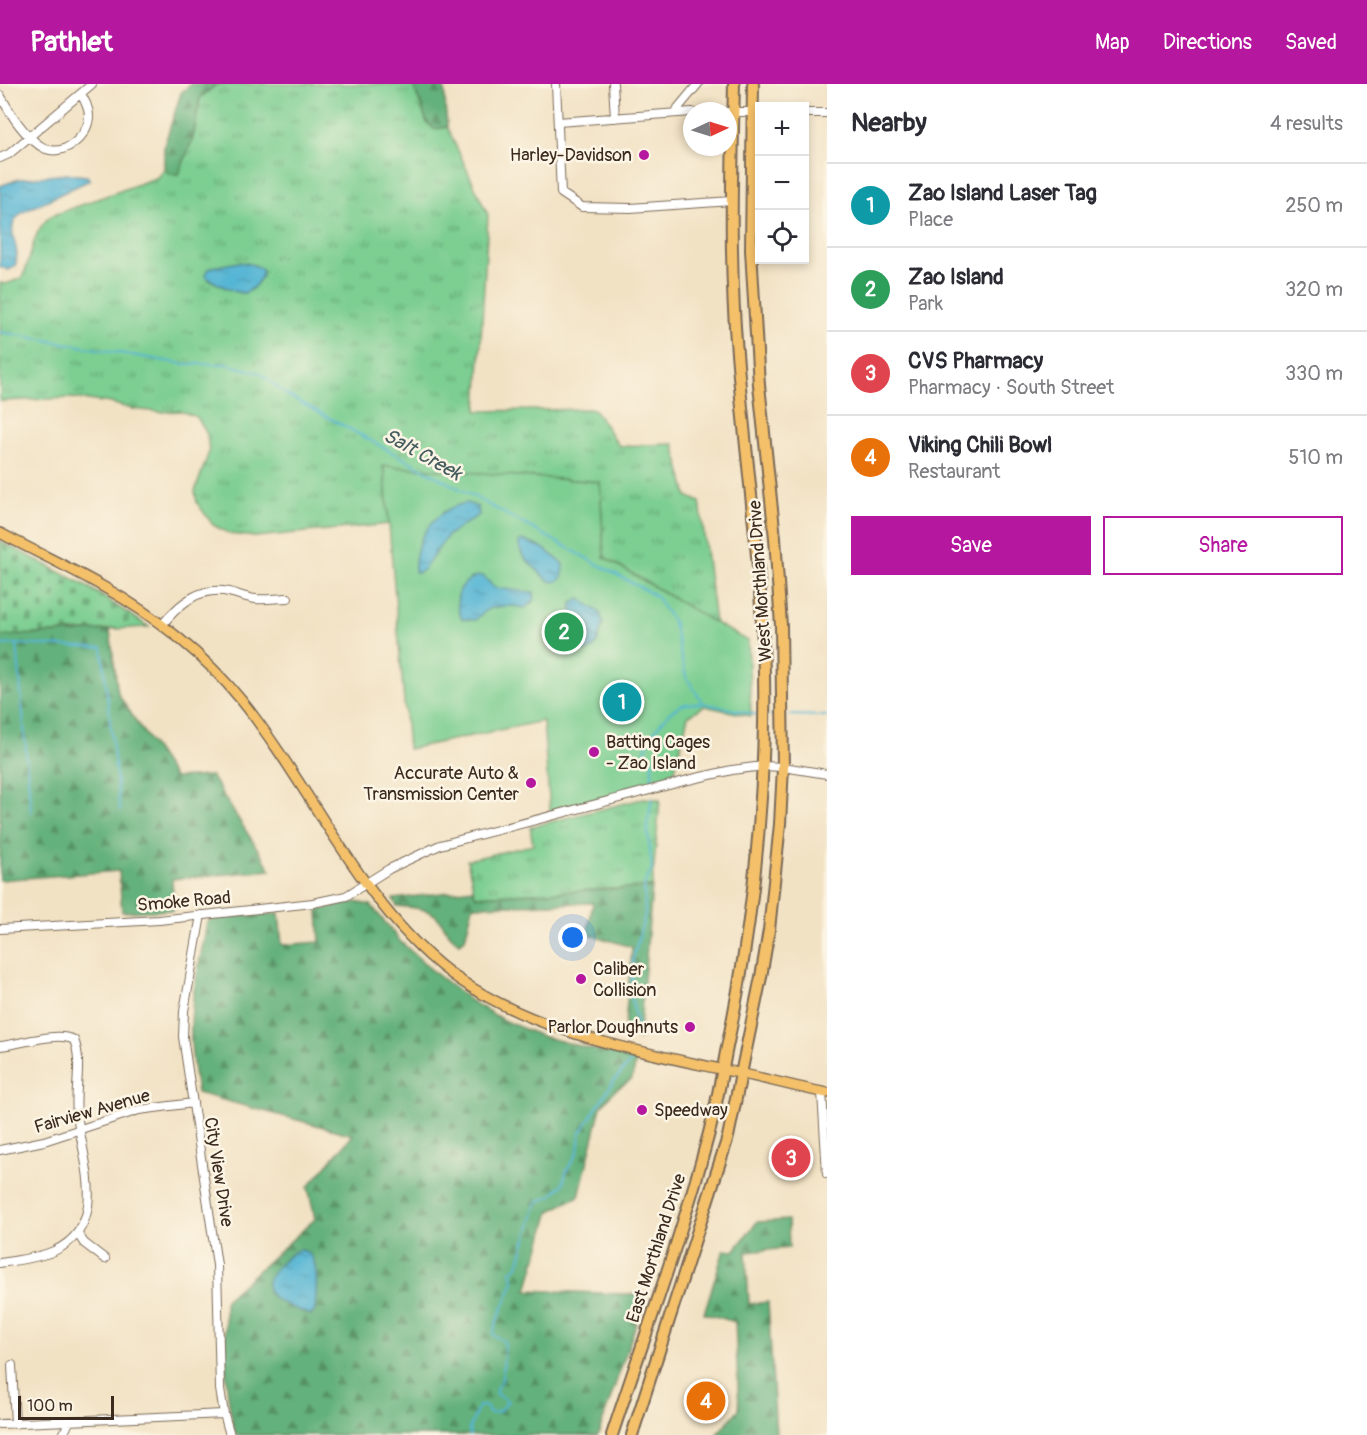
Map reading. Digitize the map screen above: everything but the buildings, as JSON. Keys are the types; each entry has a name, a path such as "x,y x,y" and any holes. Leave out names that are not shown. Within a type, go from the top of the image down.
{"highway":[{"name":"West Morthland Drive","path":"732,102 734,84"},
{"name":"West Morthland Drive","path":"753,84 755,103"},
{"name":"West Morthland Drive","path":"742,1073 753,1025 769,930 783,766 781,627 775,538 759,385 751,250 755,140"},
{"name":"West Morthland Drive","path":"723,1069 736,1005 751,906 760,819 764,719 761,594 737,351 732,247 731,156"},
{"name":"East Morthland Drive","path":"612,1435 686,1211 710,1129 723,1069"},
{"name":"East Morthland Drive","path":"632,1435 713,1191 729,1137 742,1073"}],"main road":[{"path":"0,533 102,586 140,609 162,625 219,675 267,734 367,884 397,923 425,952 459,980 516,1011 565,1030 638,1050 824,1093"}],"street":[{"path":"0,158 9,154 92,84"},
{"path":"556,84 561,194 582,207 630,208 732,201"},
{"path":"613,84 615,118"},
{"path":"676,114 678,108 698,84"},
{"path":"0,95 30,137 46,148 54,150 67,148 77,141 87,128 90,114 81,94"},
{"path":"737,112 755,112"},
{"path":"809,112 827,113"},
{"path":"558,122 683,113"},
{"path":"77,141 84,148"},
{"path":"162,625 175,609 187,599 200,593 215,591 256,599 288,598"},
{"name":"Smoke Road","path":"0,929 159,920 313,903 346,896 389,869 440,844 688,780 763,766 783,766 827,774"},
{"name":"City View Drive","path":"201,915 183,1024 184,1050 217,1265 219,1366 224,1414 230,1435"},
{"path":"0,1046 67,1036 74,1040 79,1050 76,1098 89,1190 89,1206 78,1234 53,1251 0,1263"},
{"path":"824,1093 827,1174"},
{"name":"Fairview Avenue","path":"0,1150 44,1141 139,1110 193,1103"},
{"path":"78,1234 84,1243 105,1259"},
{"path":"12,1365 15,1424"},
{"path":"0,1424 224,1414"},
{"path":"63,1435 69,1422"}],"green space":[{"path":"191,84 217,84 200,98 193,138 179,174 170,174 164,169 164,146 181,93"},
{"path":"217,84 413,84 427,122 434,129 447,127 488,215 477,411 594,409 619,446 674,444 687,496 700,502 715,623 604,557 600,482 384,466 389,524 255,537 230,534 213,525 197,503 195,491 209,452 207,434 197,417 180,411 132,409 111,403 72,398 0,401 0,283 6,284 22,278 36,237 44,222 51,216 158,177 164,169 170,174 193,138 200,98","holes":["262,276 244,293 229,289 208,279"]},
{"path":"413,84 444,84 447,127 434,129 427,122"},
{"path":"384,466 600,482 604,557 748,641 751,716 704,706 688,716 672,782 550,812 543,721 408,749"},
{"path":"0,541 85,585 149,627 0,636"},
{"path":"110,630 118,694 174,778 211,776 271,870 172,879 174,910 122,912 119,871 0,880 0,636"},
{"path":"646,798 660,800 652,887 475,896 467,860 533,845 530,827"},
{"path":"652,887 639,1039 624,1035 632,947 587,934 593,903 473,906 465,939 460,943 450,935 434,914 397,906 393,899 473,889 476,896"},
{"path":"355,902 371,905 400,941 434,972 471,1001 503,1020 541,1036 592,1049 637,1057 632,1079 615,1090 601,1107 579,1196 550,1211 527,1290 646,1295 598,1435 236,1435 227,1385 225,1300 315,1219 308,1187 353,1135 197,1093 192,1053 191,1016 207,923 213,918 279,913 282,945 320,942 318,910"},
{"path":"788,1220 789,1248 746,1252 749,1304 768,1302 776,1435 716,1435 739,1409 735,1322 704,1313 724,1250 734,1251 757,1222"}],"water":[{"path":"67,174 87,176 90,180 23,212 16,219 12,231 17,258 15,266 9,270 0,267 0,186 19,179"},
{"path":"239,262 257,266 262,272 254,287 247,292 240,293 205,276 207,270 213,267"},
{"path":"467,503 478,507 479,515 448,535 424,569 418,573 415,571 418,548 429,527 446,511"},
{"path":"522,540 543,548 562,563 563,573 558,581 554,582 544,577 529,562 519,547 519,542"},
{"path":"477,576 483,576 495,588 534,593 534,600 526,608 507,606 491,608 475,620 462,619 458,606 459,593 465,583"},
{"path":"580,599 600,613 603,623 596,644 589,651 584,652 578,650 571,620 572,603"},
{"path":"298,1250 306,1252 315,1264 315,1311 311,1315 276,1299 270,1293 268,1286 269,1278 276,1268"}],"waterway":[{"name":"Salt Creek","path":"0,332 183,364 226,364 260,373 287,395 656,596 673,622 686,677 703,703 758,715"},
{"path":"17,644 31,813"},
{"path":"0,645 102,648 120,811"},
{"path":"652,780 652,762 645,751 650,739 670,712 684,704 702,703"},
{"name":"Salt Creek","path":"770,715 777,715"},
{"name":"Salt Creek","path":"789,715 827,716"},
{"path":"638,1029 631,997 633,959 645,914 644,885 652,869 647,825 652,798"},
{"path":"470,1435 469,1429 479,1406 486,1406 489,1413 498,1412 508,1401 496,1394 496,1388 502,1380 505,1342 493,1335 514,1282 511,1271 518,1266 537,1202 552,1195 563,1184 566,1172 578,1151 580,1134 613,1082 631,1061"}],"place":[{"name":"Harley-Davidson","path":"644,155"},
{"name":"Zao Island","path":"564,632"},
{"name":"Zao Island Laser Tag","path":"622,702"},
{"name":"Batting Cages - Zao Island","path":"594,752"},
{"name":"Accurate Auto & Transmission Center","path":"531,783"},
{"name":"Caliber Collision","path":"581,979"},
{"name":"Parlor Doughnuts","path":"690,1027"},
{"name":"Speedway","path":"642,1110"},
{"name":"CVS Pharmacy","path":"791,1158"},
{"name":"Viking Chili Bowl","path":"706,1401"}]}
